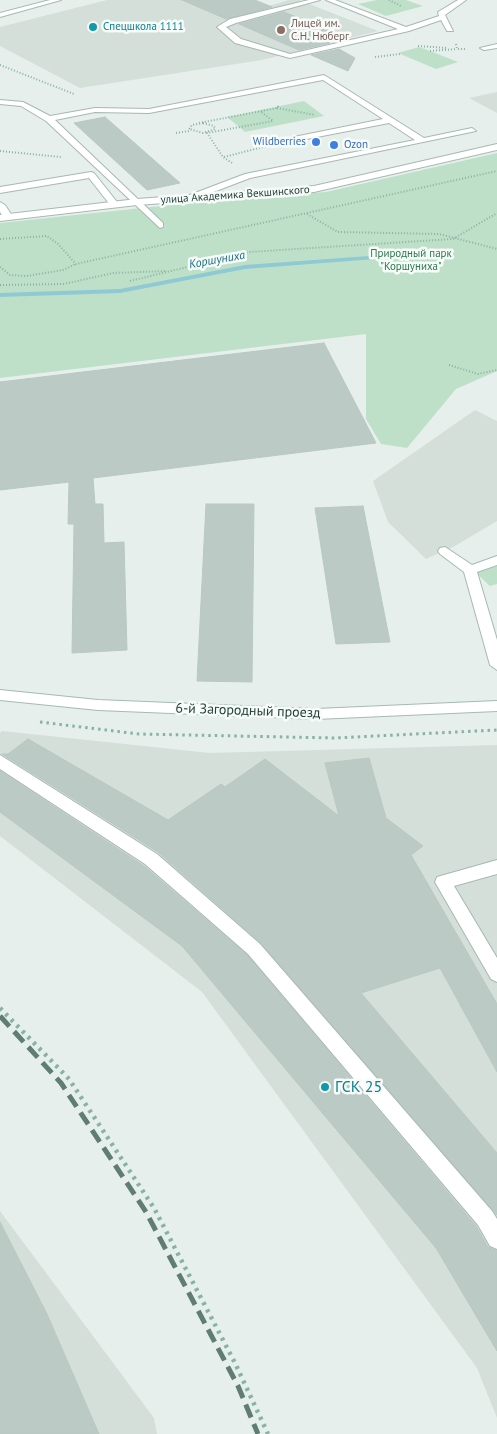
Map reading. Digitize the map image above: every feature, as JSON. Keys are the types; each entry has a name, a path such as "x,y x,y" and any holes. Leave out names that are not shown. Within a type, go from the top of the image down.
{"street":[{"path":"0,15 58,0"},
{"path":"318,0 233,20 221,27 238,41 290,56 406,29 443,18"},
{"path":"329,0 406,29"},
{"path":"450,29 441,14 463,0"},
{"path":"484,48 497,46"},
{"path":"49,119 95,110 150,111 324,78 423,142"},
{"path":"0,102 23,104 49,119 160,225"},
{"path":"289,141 390,120"},
{"path":"190,198 248,176 472,131"},
{"name":"улица Академика Векшинского","path":"4,218 114,204 314,189 497,147"},
{"path":"0,190 91,175 114,204"},
{"path":"0,205 4,218"},
{"path":"445,551 470,570 495,650 497,665"},
{"path":"470,570 497,560"},
{"name":"6-й Загородный проезд","path":"0,695 98,705 316,714 497,706"},
{"path":"0,761 151,859 254,949 485,1218 497,1240"},
{"path":"497,867 443,882 497,974"}],"path":[{"path":"430,51 457,49"},
{"path":"0,65 74,95"},
{"path":"176,133 190,130 206,133 273,121 260,111"},
{"path":"190,130 189,128 195,124 203,123 214,126 215,129 206,133"},
{"path":"206,133 223,157 289,141"},
{"path":"0,152 94,161"},
{"path":"497,171 307,214 329,225 338,232 439,234 497,249"},
{"path":"130,281 248,252 453,239 497,213"},
{"path":"0,267 10,275 27,276 63,270 76,264"},
{"path":"0,285 64,284 113,273 175,270"},
{"path":"449,365 478,374 497,370"},
{"path":"0,1008 69,1079 154,1208 235,1363 268,1434"}],"shaded area":[{"path":"107,0 245,0 265,7 289,0 299,0 378,31 262,60 80,88 0,46 0,27"},
{"path":"497,92 497,113 469,98"},
{"path":"475,410 497,421 497,521 455,546 426,559 388,522 373,481"},
{"path":"2,731 210,753 497,745 497,1418 477,1368 202,992 0,836 0,733"},
{"path":"0,1211 154,1418 157,1434 0,1434"}],"green space":[{"path":"377,0 406,0 423,6 386,16 358,4"},
{"path":"419,47 458,62 436,69 398,53"},
{"path":"304,101 324,116 245,132 227,117"},
{"name":"Природный парк \"Коршуниха\"","path":"497,153 497,371 456,389 407,448 381,444 366,419 366,334 0,378 0,223 198,202 326,192"},
{"path":"497,564 497,584 490,586 475,572"}],"building":[{"path":"182,0 255,0 272,7 226,19"},
{"path":"284,12 342,36 326,40 330,43 299,50 239,24"},
{"path":"339,49 355,58 348,71 311,55"},
{"path":"105,117 180,183 147,190 74,123"},
{"path":"324,343 376,443 93,478 95,504 103,504 104,543 124,542 127,650 72,653 74,524 68,524 69,482 0,490 0,382"},
{"path":"206,504 254,504 252,682 197,681"},
{"path":"363,506 390,642 336,644 315,508"},
{"path":"28,739 168,820 221,784 225,787 265,759 339,816 325,763 369,758 386,818 423,846 411,855 497,1004 497,1072 440,968 361,993 497,1153 497,1215 261,943 158,852 2,754 8,754"},
{"name":"ГСК 25","path":"0,771 144,866 247,955 476,1226 488,1247 497,1251 497,1351 436,1248 182,946 0,812"},
{"path":"0,1222 47,1314 99,1434 0,1434"}],"waterway":[{"name":"Коршуниха","path":"0,295 120,291 245,267 438,253"}],"railway":[{"path":"0,1016 61,1083 146,1212 238,1386 258,1434"}],"place":[{"name":"Спецшкола 1111","path":"93,27"},
{"name":"Лицей им. С.Н. Нюберг","path":"281,30"},
{"name":"Wildberries","path":"316,142"},
{"name":"Ozon","path":"334,145"},
{"name":"ГСК 25","path":"325,1087"}]}
